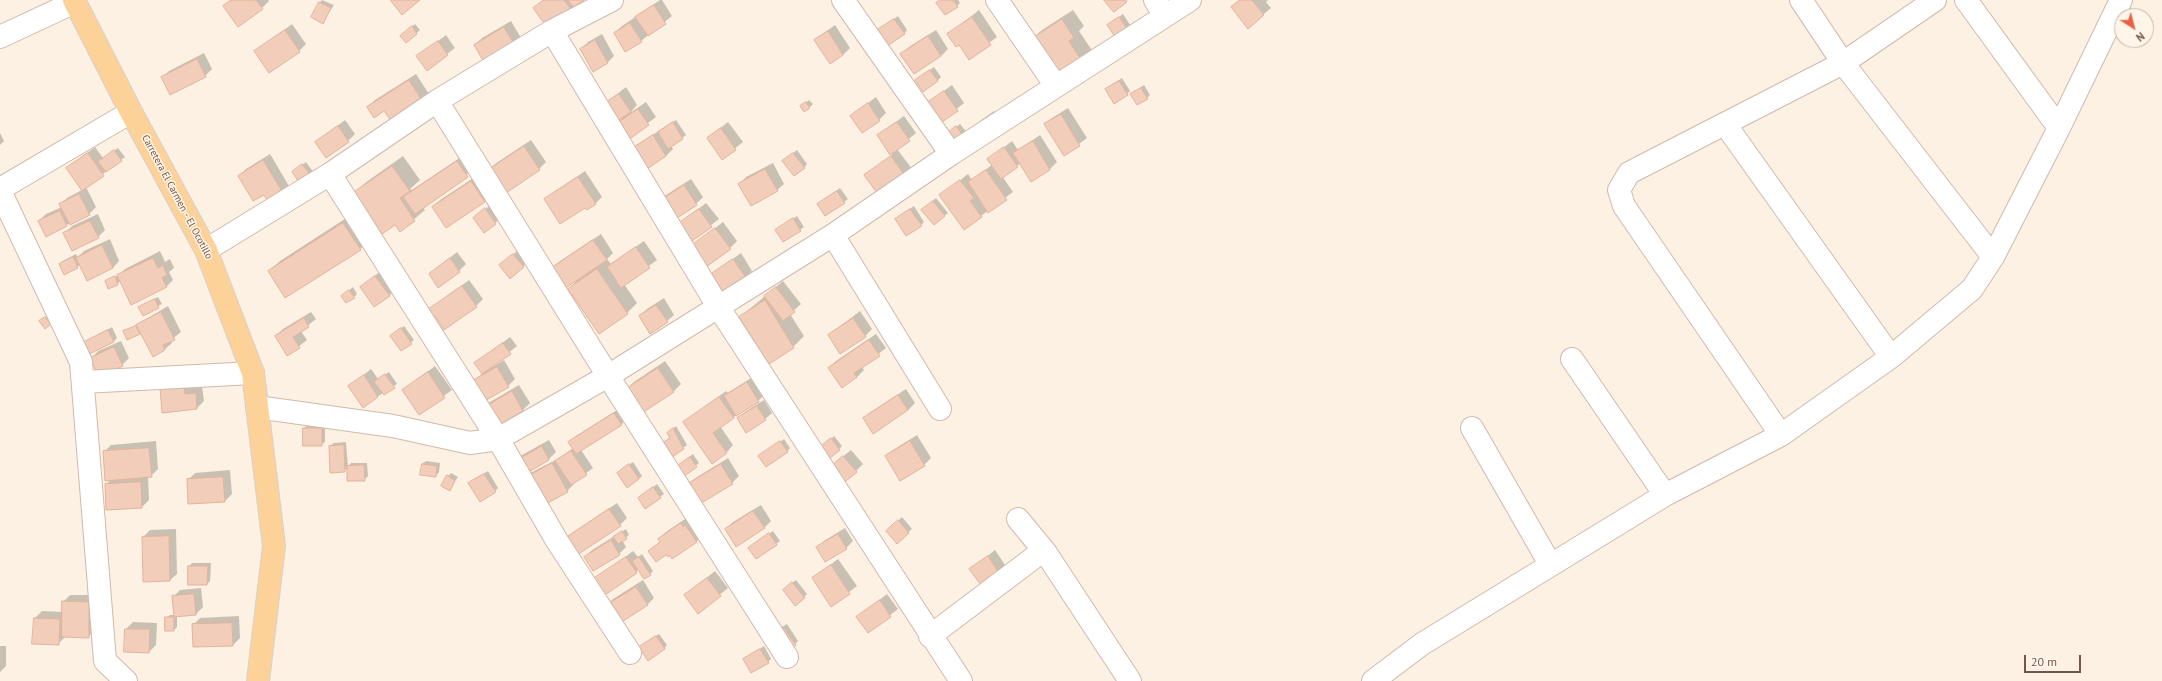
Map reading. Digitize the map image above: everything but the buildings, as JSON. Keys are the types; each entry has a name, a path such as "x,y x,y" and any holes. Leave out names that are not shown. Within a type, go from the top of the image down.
{"main road":[{"name":"Carretera El Carmen - El Ocotillo","path":"75,1 131,112 206,250 253,373 274,546 258,681"}],"street":[{"path":"206,250 330,174 437,101 552,31 612,0"},
{"path":"844,0 950,154"},
{"path":"997,0 1056,86"},
{"path":"257,406 392,426 470,443 498,439 608,376 834,235 950,154 1056,86 1160,8 1190,0"},
{"path":"1801,0 1843,63 1993,257"},
{"path":"1781,435 1630,217 1624,206 1619,190 1629,173 1843,63 1935,0"},
{"path":"1966,0 2059,128"},
{"path":"1373,681 1422,644 1665,494 1781,435 1891,357 1972,289 1993,257 2059,128 2121,0"},
{"path":"0,37 75,1"},
{"path":"552,31 719,308 930,636 961,681"},
{"path":"437,101 608,376 787,657"},
{"path":"126,681 105,661 81,362 0,190 131,112"},
{"path":"1725,124 1891,357"},
{"path":"330,174 498,439 557,541 630,653"},
{"path":"834,235 940,409"},
{"path":"1572,359 1665,494"},
{"path":"82,382 253,373"},
{"path":"1472,428 1550,564"},
{"path":"1018,519 1046,553 1130,681"},
{"path":"930,636 1036,556 1046,553"}]}
